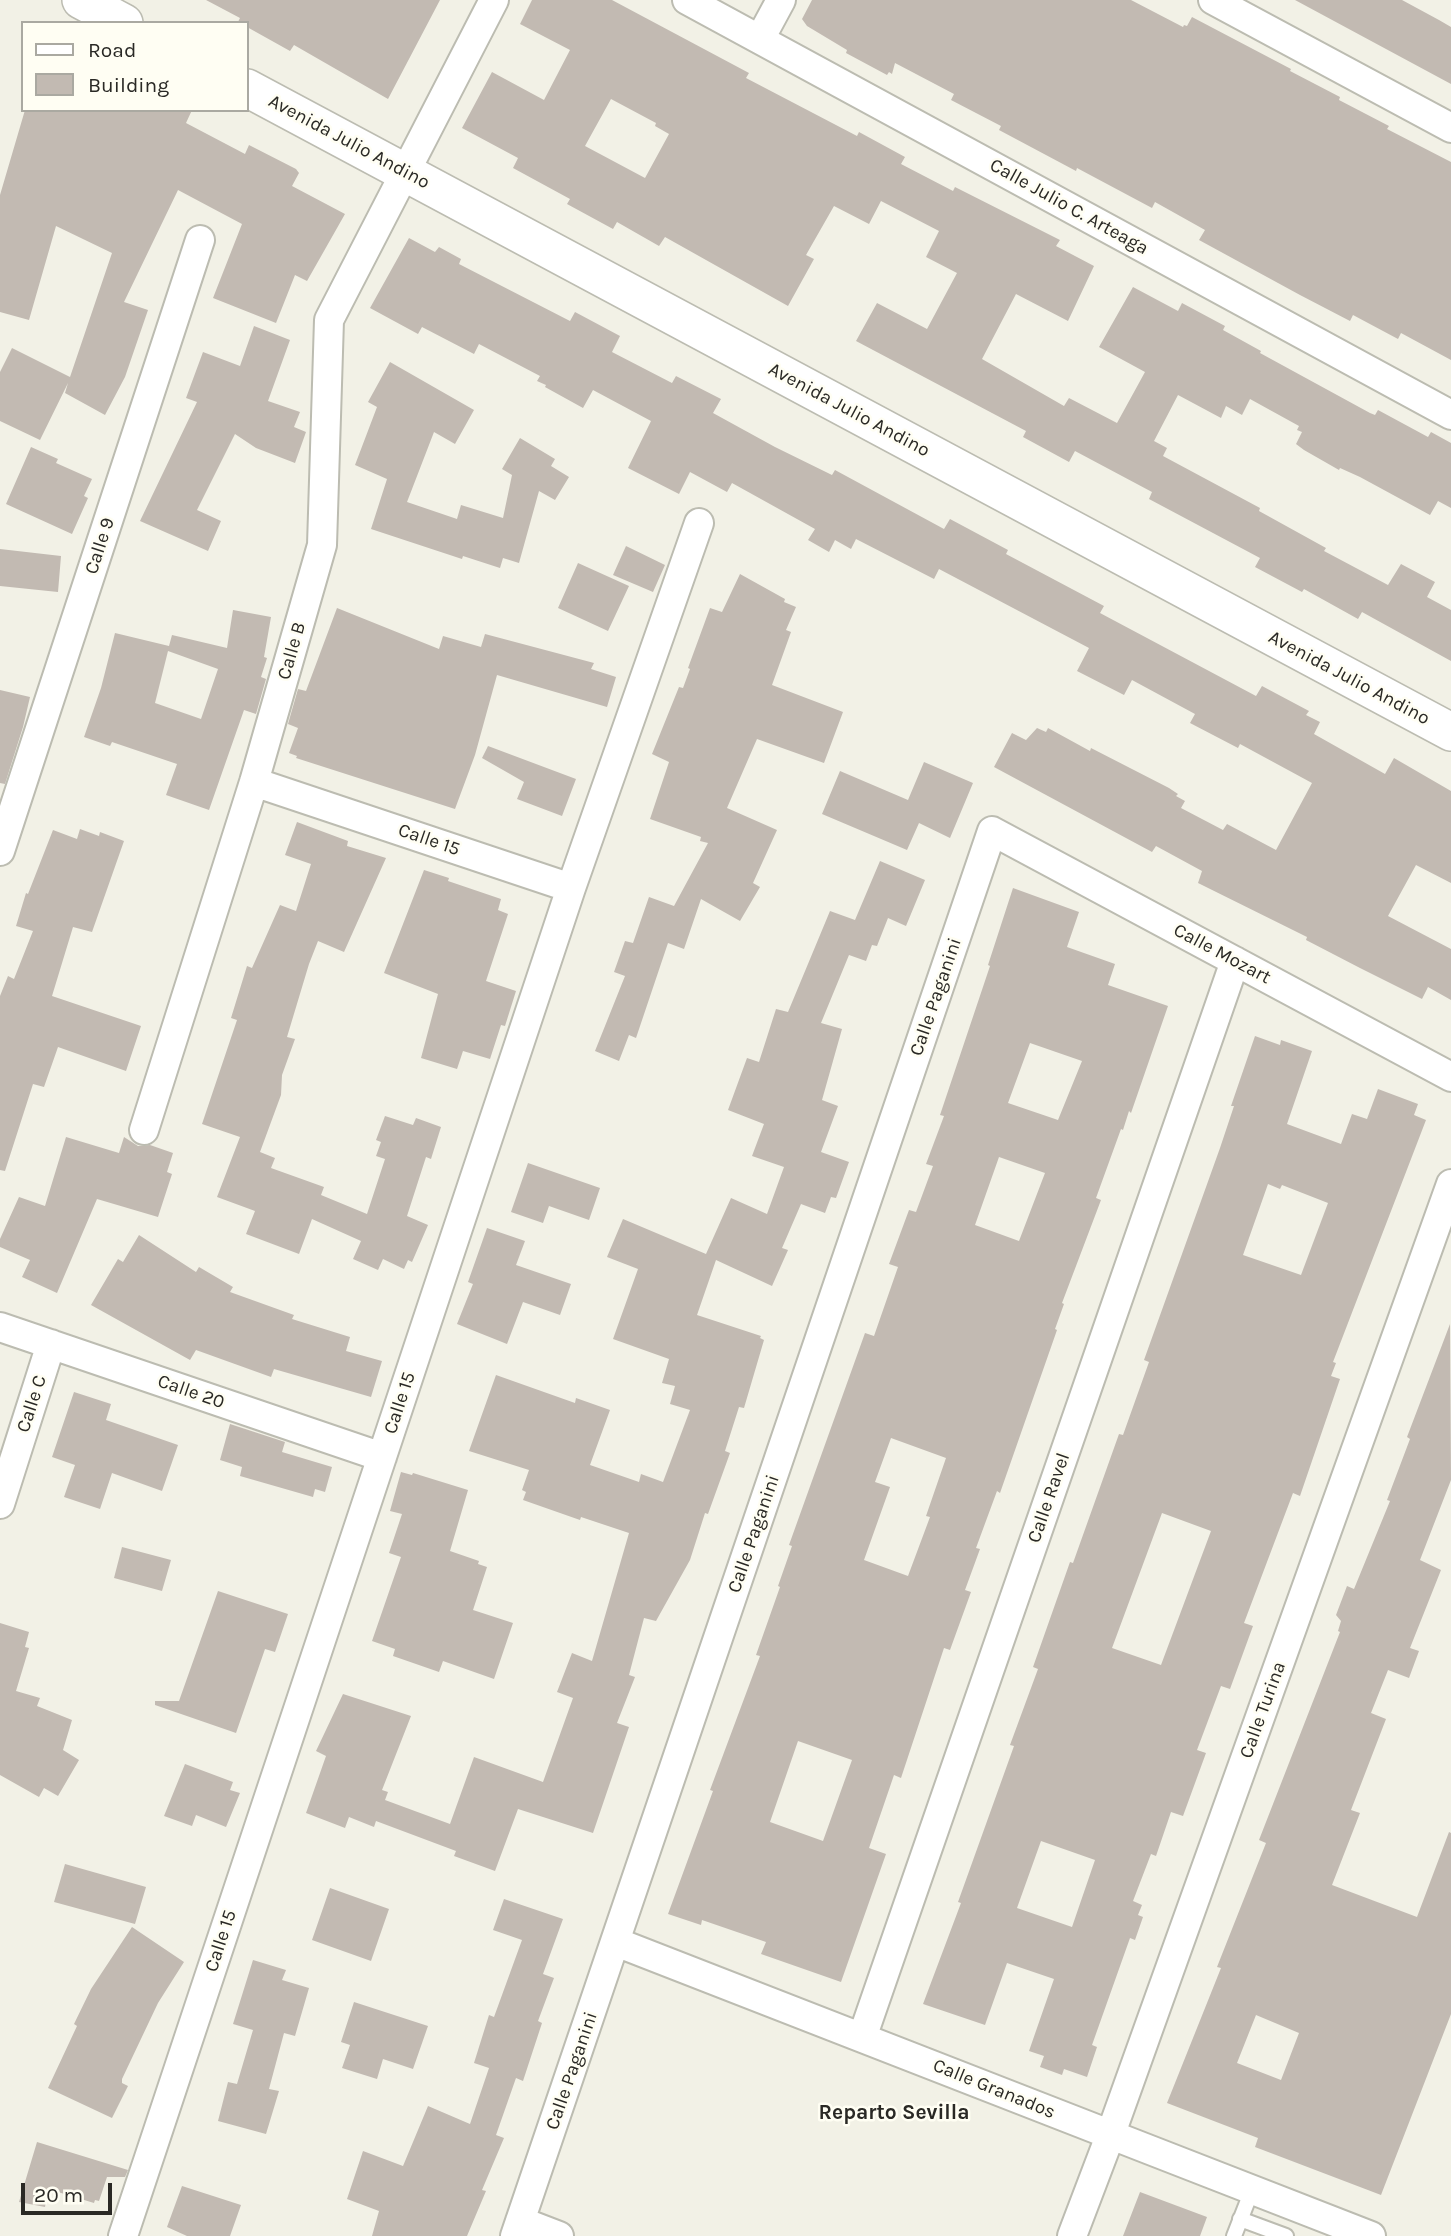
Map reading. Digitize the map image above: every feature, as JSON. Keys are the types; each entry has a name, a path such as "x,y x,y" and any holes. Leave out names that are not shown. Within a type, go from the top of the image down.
{"street":[{"path":"81,0 120,21"},
{"name":"Calle B","path":"144,1130 254,782 322,545 329,320 495,0"},
{"name":"Calle Julio C. Arteaga","path":"687,0 1451,415"},
{"path":"760,39 781,0"},
{"path":"1213,0 1451,128"},
{"name":"Avenida Julio Andino","path":"248,89 1451,732"},
{"name":"Calle 9","path":"0,851 200,240"},
{"path":"571,888 699,523"},
{"name":"Calle 15","path":"123,2236 571,888 254,782"},
{"name":"Calle Mozart","path":"992,831 1451,1077"},
{"name":"Calle Paganini","path":"518,2229 992,831"},
{"name":"Calle Ravel","path":"863,2035 1236,961"},
{"name":"Calle Turina","path":"1072,2236 1451,1184"},
{"name":"Calle 20","path":"0,1326 382,1457"},
{"name":"Calle C","path":"0,1504 51,1344"},
{"name":"Calle Granados","path":"616,1942 863,2035 1110,2136 1371,2236"},
{"path":"518,2229 558,2236"}],"lane":[{"path":"1234,2236 1252,2190"},
{"path":"1240,2219 1286,2236"}],"building":[{"path":"206,0 440,0 388,99 294,45 290,51 248,28 248,21 238,21 240,18"},
{"path":"532,0 612,0 749,73 746,78 857,136 859,132 905,157 901,164 953,191 955,187 1060,240 1056,246 1094,266 1068,321 1016,294 982,359 1064,406 1069,398 1117,423 1145,372 1099,347 1133,287 1178,311 1182,303 1225,326 1223,330 1261,351 1260,353 1370,413 1375,415 1378,410 1428,437 1431,432 1451,443 1451,508 1438,501 1430,515 1304,450 1296,444 1302,432 1297,430 1299,426 1250,399 1242,415 1226,406 1221,418 1178,395 1154,441 1167,448 1163,456 1260,508 1259,511 1326,548 1324,551 1388,585 1401,564 1435,582 1427,597 1451,610 1451,661 1362,612 1358,619 1304,589 1302,592 1255,567 1260,558 1149,499 1152,492 1075,451 1069,462 1023,437 1026,431 856,341 877,303 927,329 957,273 926,257 939,231 881,201 869,224 834,206 806,255 814,259 788,306 665,237 659,246 617,222 613,229 567,204 570,199 513,168 518,158 462,128 492,72 544,100 570,50 520,24","holes":["611,99 656,123 655,126 669,134 645,178 585,146"]},
{"path":"812,0 1131,0 1183,27 1187,26 1192,17 1291,69 1290,71 1340,97 1339,100 1389,126 1387,129 1451,162 1451,360 1401,333 1398,339 1353,315 1350,321 1300,295 1199,240 1205,230 1155,202 1152,208 999,130 1001,126 951,100 954,94 895,63 892,74 889,72 887,75 846,53 847,50 807,26 802,19"},
{"path":"1295,0 1402,0 1451,27 1451,84"},
{"path":"24,112 191,112 186,123 245,154 249,145 296,169 299,173 292,186 345,214 307,281 295,275 276,323 213,298 242,224 178,190 124,302 148,310 125,377 105,415 65,393 68,383 40,440 0,421 0,372 12,348 70,377 112,253 56,226 29,320 0,312 0,195"},
{"path":"409,238 435,252 439,247 461,259 459,264 570,321 575,312 620,336 612,352 672,383 676,376 721,399 713,413 775,447 832,475 835,470 944,529 950,519 1008,550 1006,554 1104,606 1100,613 1256,696 1262,686 1309,711 1306,715 1320,722 1314,734 1385,774 1394,758 1451,791 1451,883 1416,865 1388,916 1451,949 1451,1000 1428,987 1422,999 1360,968 1306,940 1307,937 1198,883 1202,871 1156,846 1152,852 994,767 1012,733 1026,740 1037,728 1046,732 1048,728 1169,788 1185,801 1181,808 1223,830 1227,824 1276,850 1312,783 1240,744 1238,748 1190,723 1195,714 1132,680 1124,695 1077,671 1089,648 939,569 934,579 856,539 851,549 835,540 829,552 808,540 815,529 732,483 727,492 690,472 679,494 628,468 651,421 593,390 583,408 545,387 546,385 537,381 540,376 479,344 474,354 422,327 418,334 370,308"},
{"path":"254,326 290,340 268,401 300,412 294,427 306,432 295,463 256,448 235,434 197,510 221,521 208,551 140,521 197,402 186,398 203,352 240,366"},
{"path":"390,362 474,410 455,444 434,432 407,502 457,519 461,505 503,518 512,475 502,469 520,438 555,459 551,466 569,477 555,500 539,491 519,563 503,558 500,568 463,556 462,559 371,529 387,479 355,465 377,407 368,402"},
{"path":"31,447 58,459 56,463 92,479 84,496 88,498 72,534 6,504"},
{"path":"626,546 665,565 653,592 613,575"},
{"path":"0,549 61,556 58,592 0,586"},
{"path":"578,563 629,586 608,631 558,608"},
{"path":"740,574 796,607 786,630 791,632 772,685 843,712 824,763 757,739 727,808 777,830 753,883 760,887 740,921 701,899 684,949 668,943 636,1038 629,1035 619,1061 595,1051 625,976 614,972 625,941 633,943 649,897 674,906 708,843 700,841 701,837 650,819 669,762 652,754 679,687 683,688 710,608 722,612"},
{"path":"337,608 439,649 443,636 481,647 485,634 594,663 591,669 616,677 607,707 497,675 475,755 455,809 296,758 297,756 289,753 298,728 288,724 298,689 306,691"},
{"path":"233,610 271,617 264,657 267,658 261,677 266,679 256,714 244,710 209,810 166,795 177,764 112,742 110,746 84,737 101,688 115,633 169,646 172,635 227,648","holes":["168,651 218,669 201,719 155,703"]},
{"path":"0,690 30,697 5,784 0,783"},
{"path":"488,746 576,779 562,816 517,799 524,782 482,758"},
{"path":"924,762 973,783 950,838 919,823 907,850 822,814 840,771 908,800"},
{"path":"297,822 348,841 347,846 386,858 344,952 318,941 287,1037 295,1039 282,1075 281,1095 260,1152 275,1158 271,1168 324,1187 321,1195 367,1214 385,1159 376,1156 381,1142 376,1140 385,1116 413,1125 416,1118 441,1127 431,1159 426,1157 407,1216 428,1225 412,1262 408,1260 404,1269 383,1259 378,1270 353,1259 361,1241 312,1219 299,1254 246,1234 255,1211 217,1197 240,1137 202,1124 237,1020 231,1018 247,966 252,968 280,905 296,911 311,864 285,855"},
{"path":"80,829 99,836 100,832 124,841 92,932 73,927 52,996 141,1026 126,1071 58,1047 44,1087 33,1084 5,1171 0,1170 0,996 8,976 14,979 33,931 16,926 26,893 28,894 53,830 77,839"},
{"path":"880,861 925,880 906,926 888,918 877,946 872,945 866,961 849,955 821,1023 842,1029 822,1100 838,1106 821,1152 849,1162 836,1198 831,1197 825,1213 801,1204 782,1248 788,1250 772,1286 716,1260 697,1315 761,1336 764,1340 744,1408 739,1407 725,1451 730,1453 708,1514 705,1513 690,1560 656,1621 644,1618 629,1675 635,1677 617,1723 629,1727 593,1833 518,1809 495,1871 454,1856 456,1851 376,1821 374,1827 349,1817 345,1828 306,1813 326,1756 316,1751 343,1694 411,1716 382,1790 388,1792 385,1800 450,1824 474,1757 543,1782 573,1698 557,1692 572,1653 592,1661 629,1533 581,1517 580,1520 523,1500 526,1492 522,1490 529,1470 469,1451 496,1375 575,1403 576,1398 610,1410 590,1465 639,1482 641,1474 663,1482 690,1410 670,1404 675,1386 662,1383 669,1359 613,1339 638,1269 607,1257 623,1219 706,1254 731,1198 767,1214 784,1167 752,1156 764,1124 728,1110 747,1058 759,1062 776,1009 788,1012 830,911 855,920"},
{"path":"424,870 501,899 498,910 508,914 486,981 516,991 505,1026 501,1025 490,1059 463,1051 457,1069 421,1058 438,994 384,973"},
{"path":"1013,888 1079,912 1067,947 1115,964 1108,985 1168,1006 1131,1113 1129,1111 1123,1130 1121,1129 1096,1198 1101,1200 1062,1303 1064,1304 1055,1329 1057,1330 1000,1493 997,1491 976,1548 980,1549 965,1590 971,1592 950,1650 944,1648 901,1778 894,1775 869,1848 886,1854 841,1982 761,1954 766,1942 702,1920 701,1925 668,1914 760,1656 756,1655 780,1587 778,1586 792,1546 789,1545 865,1333 874,1336 898,1267 889,1264 909,1210 916,1212 933,1166 926,1164 944,1116 940,1115 990,966 988,965","holes":["1030,1043 1082,1061 1058,1120 1008,1103","999,1157 1045,1173 1019,1241 975,1225","891,1438 946,1458 926,1516 930,1517 908,1576 864,1560 890,1487 875,1482","798,1741 852,1760 823,1841 770,1822"]},
{"path":"1255,1036 1280,1045 1281,1040 1312,1051 1287,1124 1341,1144 1352,1114 1367,1119 1378,1089 1418,1104 1414,1115 1426,1120 1333,1362 1336,1363 1331,1376 1340,1379 1300,1496 1293,1493 1244,1623 1253,1626 1230,1689 1221,1686 1197,1750 1206,1753 1183,1816 1171,1812 1156,1856 1151,1854 1133,1901 1142,1905 1138,1915 1143,1917 1135,1940 1130,1938 1092,2045 1097,2047 1087,2077 1064,2069 1062,2075 1040,2067 1044,2056 1029,2051 1054,1979 1007,1963 985,2025 923,2004 961,1903 958,1902 1014,1746 1010,1745 1038,1669 1033,1667 1070,1562 1073,1563 1119,1434 1123,1435 1149,1362 1144,1360 1220,1148 1234,1106 1231,1106","holes":["1268,1184 1280,1189 1282,1185 1328,1203 1301,1275 1243,1255","1162,1513 1211,1531 1161,1665 1112,1648","1041,1841 1095,1860 1072,1927 1017,1908"]},
{"path":"66,1137 119,1153 124,1137 138,1146 150,1145 173,1153 167,1172 172,1174 158,1217 97,1199 57,1293 22,1277 30,1260 0,1247 0,1239 19,1197 45,1206"},
{"path":"528,1163 600,1188 589,1220 549,1206 543,1223 511,1212"},
{"path":"487,1228 525,1241 516,1265 571,1284 560,1315 523,1302 507,1344 457,1324 473,1284 468,1282"},
{"path":"139,1235 196,1272 199,1267 233,1287 230,1292 294,1315 292,1319 350,1337 346,1351 382,1361 371,1397 274,1369 271,1377 196,1350 190,1360 91,1305 118,1259 123,1262"},
{"path":"1450,1324 1451,1480 1420,1560 1441,1570 1410,1648 1419,1651 1409,1678 1388,1670 1371,1713 1386,1719 1351,1810 1360,1813 1332,1885 1417,1917 1449,1832 1451,1833 1451,2014 1381,2195 1255,2147 1258,2138 1167,2103 1221,1968 1217,1967 1266,1843 1259,1840 1340,1632 1341,1621 1336,1615 1347,1586 1354,1589 1390,1501 1387,1500 1410,1439 1407,1437","holes":["1256,2015 1299,2033 1281,2080 1237,2063"]},
{"path":"74,1392 111,1404 106,1420 178,1445 162,1491 112,1473 100,1509 64,1497 75,1465 52,1457"},
{"path":"230,1424 285,1442 282,1452 332,1467 325,1492 315,1489 313,1497 240,1476 242,1467 220,1460"},
{"path":"401,1472 413,1473 468,1490 450,1551 479,1561 478,1564 487,1567 473,1610 513,1623 494,1679 443,1661 439,1672 393,1656 395,1649 372,1641 401,1557 389,1553 402,1514 390,1511"},
{"path":"122,1547 171,1560 162,1591 114,1578"},
{"path":"218,1591 288,1614 275,1652 265,1649 236,1733 155,1705 155,1701 179,1701"},
{"path":"0,1623 29,1632 25,1647 29,1648 16,1691 40,1698 37,1706 72,1720 63,1750 79,1760 58,1796 44,1788 39,1797 0,1775"},
{"path":"185,1764 233,1782 230,1790 240,1793 226,1827 196,1815 192,1826 164,1816"},
{"path":"65,1864 146,1887 135,1924 54,1902"},
{"path":"330,1888 389,1909 371,1961 312,1940"},
{"path":"504,1899 563,1919 543,1974 554,1978 538,2021 542,2023 523,2081 516,2078 496,2135 504,2138 482,2190 486,2191 467,2236 372,2236 379,2211 347,2199 363,2151 403,2166 428,2106 470,2124 489,2068 474,2063 489,2015 494,2017 522,1940 493,1930"},
{"path":"132,1927 184,1962 158,2003 122,2079 122,2083 128,2086 112,2118 48,2088 91,1989"},
{"path":"253,1960 286,1970 282,1980 309,1988 295,2036 284,2033 269,2089 279,2091 266,2134 218,2121 228,2082 237,2084 253,2030 233,2024"},
{"path":"354,2002 428,2026 413,2069 383,2059 377,2079 342,2068 350,2045 341,2042"},
{"path":"37,2142 128,2170 125,2177 107,2177 99,2201 95,2200 94,2203 48,2189 45,2207 19,2202"},
{"path":"182,2186 241,2205 230,2236 187,2236 167,2227"},
{"path":"1140,2192 1207,2217 1200,2236 1123,2236"}],"district":[{"name":"Reparto Sevilla","path":"894,2113"}]}
